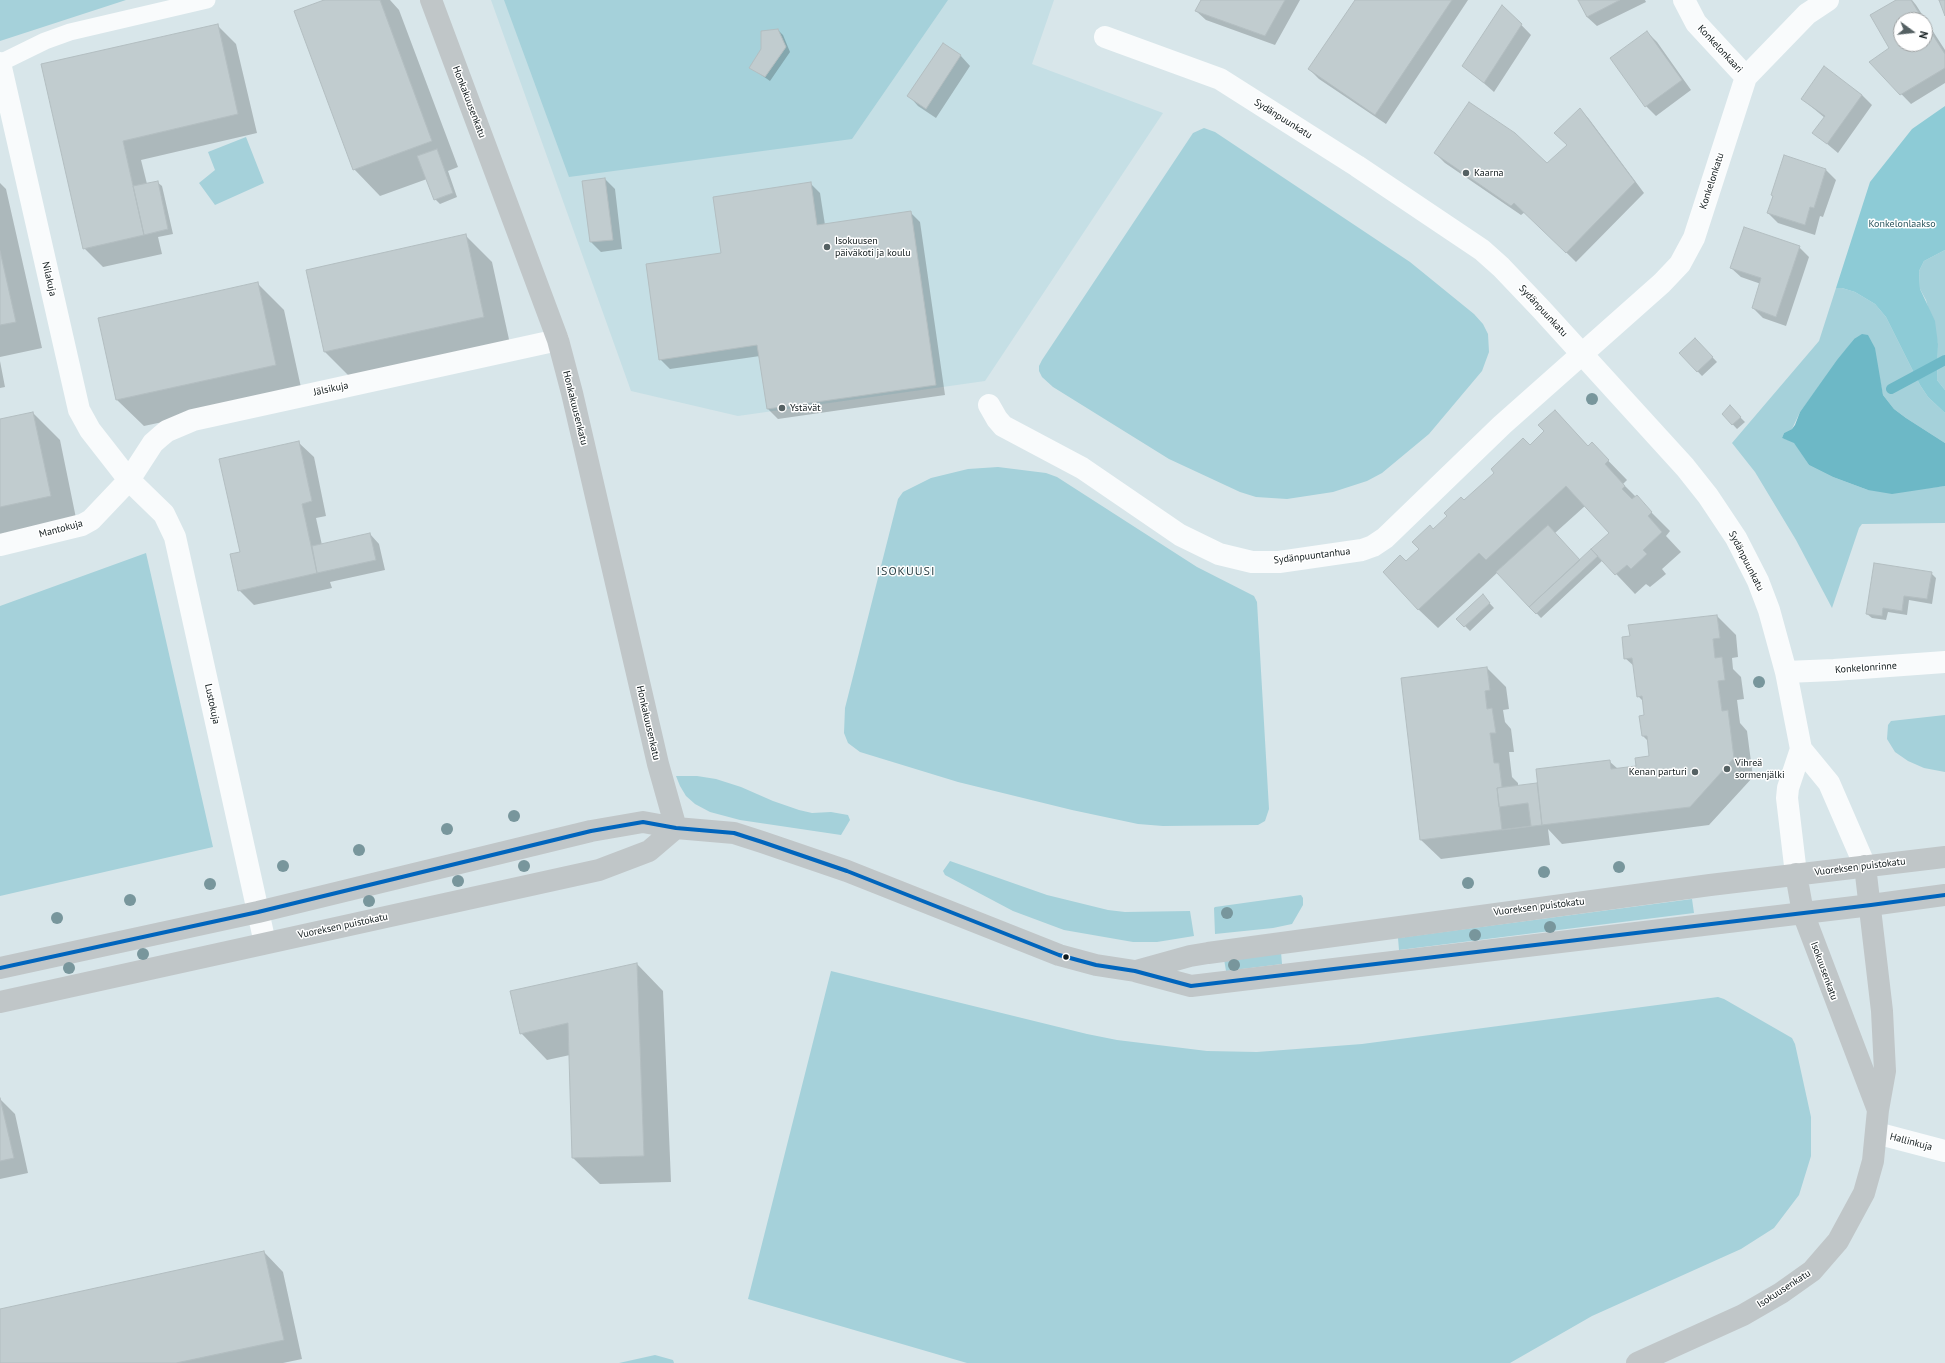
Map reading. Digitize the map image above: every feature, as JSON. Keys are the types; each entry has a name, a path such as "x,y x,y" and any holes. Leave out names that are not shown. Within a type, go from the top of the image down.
{"main road":[{"name":"Honkakuusenkatu","path":"431,0 558,340 572,393 658,764 676,828"},
{"name":"Vuoreksen puistokatu","path":"0,968 258,912 591,831 643,822 676,828 734,833 847,871 1059,955 1096,965 1135,971 1191,986 1945,895"},
{"name":"Vuoreksen puistokatu","path":"0,1002 599,870 649,851 676,828"},
{"name":"Vuoreksen puistokatu","path":"1135,971 1190,956 1208,953 1486,914 1796,874 1945,857"},
{"name":"Isokuusenkatu","path":"1637,1363 1743,1315 1781,1293 1812,1271 1838,1240 1861,1199 1873,1161 1878,1110 1885,1071 1882,1011 1871,905 1865,866"},
{"name":"Isokuusenkatu","path":"1796,874 1803,913 1878,1110"}],"street":[{"name":"Konkelonkaari","path":"1684,0 1696,23 1746,77"},
{"name":"Konkelonkatu","path":"1582,353 1662,283 1680,264 1694,238 1746,77 1807,14 1828,0"},
{"name":"Sydänpuunkatu","path":"1105,37 1220,79 1358,166 1482,250 1501,267 1582,353 1685,467 1708,496 1736,538 1758,581 1769,610 1786,672 1801,749 1829,782 1865,866"},
{"name":"Nilakuja","path":"0,63 79,410 90,430 129,480"},
{"name":"Jälsikuja","path":"129,480 153,443 167,431 193,420 558,340"},
{"name":"Sydänpuuntanhua","path":"990,406 997,419 1003,426 1082,468 1180,535 1198,545 1234,558 1252,562 1279,562 1362,550 1385,538 1502,425 1582,353"},
{"name":"Mantokuja","path":"0,545 82,525 99,513 129,480"},
{"name":"Lustokuja","path":"129,480 164,514 175,537 265,944"},
{"name":"Konkelonrinne","path":"1786,672 1945,662"},
{"name":"Sydänpuunkatu","path":"1796,874 1787,798 1788,788 1801,749"},
{"name":"Hallinkuja","path":"1876,1133 1945,1151"}],"lane":[{"path":"0,63 45,41 70,32 207,0"}],"shaded area":[{"path":"0,0 126,0 0,41"},
{"name":"Isokuusen päiväkoti ja koulu","path":"491,0 1054,0 1032,64 1163,113 985,381 738,416 631,391"},
{"path":"504,0 948,0 852,139 569,177"},
{"path":"1204,128 1215,132 1410,262 1474,314 1483,324 1488,334 1489,352 1482,371 1429,434 1382,473 1367,481 1333,492 1287,499 1256,497 1240,492 1169,459 1053,387 1042,377 1039,371 1039,366 1042,360 1193,133"},
{"path":"246,137 264,183 215,205 199,183 215,170 208,152"},
{"path":"1945,250 1945,390 1937,380 1938,344 1926,300 1920,289 1919,271 1924,261"},
{"path":"1836,288 1842,288 1855,292 1875,304 1886,317 1920,385 1928,397 1945,413 1945,443 1894,409 1883,395 1879,376 1854,339 1800,412 1792,429 1784,433 1782,438 1794,442 1809,465 1833,477 1868,490 1919,489 1945,486 1945,523 1862,524 1859,528 1832,608 1796,540 1755,472 1732,443 1819,341"},
{"path":"1862,334 1868,335 1875,348 1883,395 1894,409 1945,443 1945,486 1892,494 1868,490 1833,477 1809,465 1794,443 1782,438 1784,433 1792,429 1795,425 1800,412 1837,360 1854,339"},
{"path":"998,467 1046,473 1057,477 1197,567 1254,596 1257,602 1269,809 1265,821 1258,825 1163,826 1138,824 1072,810 958,782 860,752 848,743 844,733 845,708 898,499 903,492 931,478 968,469"},
{"path":"146,553 213,847 0,896 0,606"},
{"path":"1945,715 1945,772 1924,768 1908,761 1895,752 1887,739 1888,725 1891,721"},
{"path":"676,776 697,776 716,779 741,787 773,801 799,810 812,813 831,812 848,815 850,820 841,835 740,820 710,812 695,804 686,796"},
{"path":"950,861 1047,895 1108,910 1125,912 1190,911 1194,936 1157,942 1133,942 1064,930 1013,911 945,875 943,871"},
{"path":"1301,895 1303,898 1303,905 1292,924 1273,928 1215,934 1215,907"},
{"path":"1692,899 1694,913 1399,950 1398,938"},
{"path":"1281,952 1282,964 1226,971 1224,959"},
{"path":"831,971 1087,1034 1117,1040 1207,1051 1257,1052 1362,1044 1718,997 1792,1038 1795,1044 1811,1117 1811,1156 1799,1195 1774,1228 1741,1249 1592,1316 1510,1363 967,1363 748,1299"},
{"path":"655,1355 673,1360 674,1363 619,1363"}],"green space":[{"name":"Konkelonlaakso","path":"1945,106 1945,250 1924,261 1919,271 1920,289 1935,321 1938,344 1937,380 1945,390 1945,413 1928,397 1920,385 1886,317 1875,304 1855,292 1842,288 1836,288 1870,182 1912,129"}],"building":[{"path":"324,0 380,0 432,141 353,170 294,11"},
{"path":"1201,0 1285,0 1265,36 1195,11"},
{"path":"1355,0 1452,0 1375,115 1308,69"},
{"path":"1578,0 1620,0 1587,17"},
{"path":"1896,0 1911,0 1918,12 1893,12 1893,52 1933,52 1933,35 1945,54 1945,68 1900,95 1869,62 1889,48 1870,15"},
{"path":"1939,0 1945,0 1945,16"},
{"path":"1502,5 1522,24 1484,83 1462,66"},
{"path":"218,24 238,114 123,141 144,235 83,249 41,64"},
{"path":"778,29 786,47 765,77 749,68 761,49 761,31"},
{"path":"1647,31 1682,80 1645,107 1610,58"},
{"path":"943,43 961,55 926,109 907,96"},
{"path":"1824,66 1862,95 1827,144 1812,133 1825,116 1801,99"},
{"path":"1469,102 1515,133 1547,163 1567,145 1554,133 1580,108 1635,182 1566,253 1514,203 1511,206 1434,153"},
{"path":"437,149 453,193 434,200 417,156"},
{"path":"1784,155 1826,169 1814,208 1810,207 1805,225 1767,213 1773,196 1771,195"},
{"path":"605,178 613,240 590,242 582,181"},
{"path":"158,181 168,229 144,235 133,186"},
{"name":"Isokuusen päiväkoti ja koulu","path":"811,182 817,225 911,211 936,385 767,409 757,345 659,360 646,264 721,253 713,197"},
{"path":"1744,227 1800,246 1776,317 1752,308 1761,278 1730,268"},
{"path":"466,234 484,317 324,352 306,270"},
{"path":"0,251 16,322 0,325"},
{"path":"258,282 276,365 116,400 98,318"},
{"path":"1695,338 1713,357 1697,372 1679,353"},
{"path":"1730,405 1741,417 1732,425 1722,414"},
{"path":"1555,410 1588,446 1592,442 1609,460 1605,464 1625,486 1622,489 1632,499 1637,495 1652,512 1648,516 1662,532 1643,550 1647,554 1631,569 1627,565 1615,575 1591,549 1609,533 1566,486 1486,560 1479,553 1418,610 1383,572 1400,555 1406,561 1419,549 1412,542 1430,525 1433,529 1447,516 1444,513 1461,497 1464,500 1494,473 1491,469 1523,438 1530,445 1544,431 1538,425"},
{"path":"33,412 51,496 0,507 0,419"},
{"path":"299,441 312,501 302,504 317,573 238,591 230,554 240,552 219,459"},
{"path":"1548,525 1580,560 1529,607 1496,572"},
{"path":"370,533 376,560 317,573 312,546"},
{"path":"1591,549 1598,556 1536,614 1529,607"},
{"path":"1874,563 1932,572 1927,599 1904,596 1902,611 1883,608 1882,616 1866,614"},
{"path":"1483,594 1490,603 1464,627 1456,619"},
{"path":"1717,615 1720,638 1713,639 1715,658 1722,657 1725,680 1718,681 1722,711 1728,710 1734,758 1690,807 1542,825 1536,769 1610,760 1611,769 1636,766 1635,758 1649,756 1647,736 1642,736 1639,716 1644,715 1642,696 1637,697 1632,658 1624,659 1622,637 1630,636 1628,625"},
{"path":"1487,667 1490,690 1485,691 1487,709 1492,708 1496,733 1490,733 1494,763 1499,763 1502,787 1497,788 1499,807 1528,803 1531,826 1420,840 1401,678"},
{"path":"1537,783 1542,825 1502,830 1497,788"},
{"path":"637,963 644,1156 572,1158 568,1023 520,1034 510,991"},
{"path":"0,1098 14,1158 0,1161"},
{"path":"264,1251 284,1340 176,1363 0,1363 0,1309"}],"waterway":[{"path":"1891,389 1945,360"}],"transit line":[{"path":"0,968 258,912 591,831 643,822 676,828 734,833 847,871 1059,955 1096,965 1135,971 1191,986 1945,895"}],"place":[{"name":"Kaarna","path":"1466,173"},
{"name":"Isokuusen päiväkoti ja koulu","path":"827,247"},
{"name":"Ystävät","path":"782,408"},
{"name":"Vihreä sormenjälki","path":"1727,769"},
{"name":"Kenan parturi","path":"1695,772"}],"district":[{"name":"ISOKUUSI","path":"906,572"}]}
